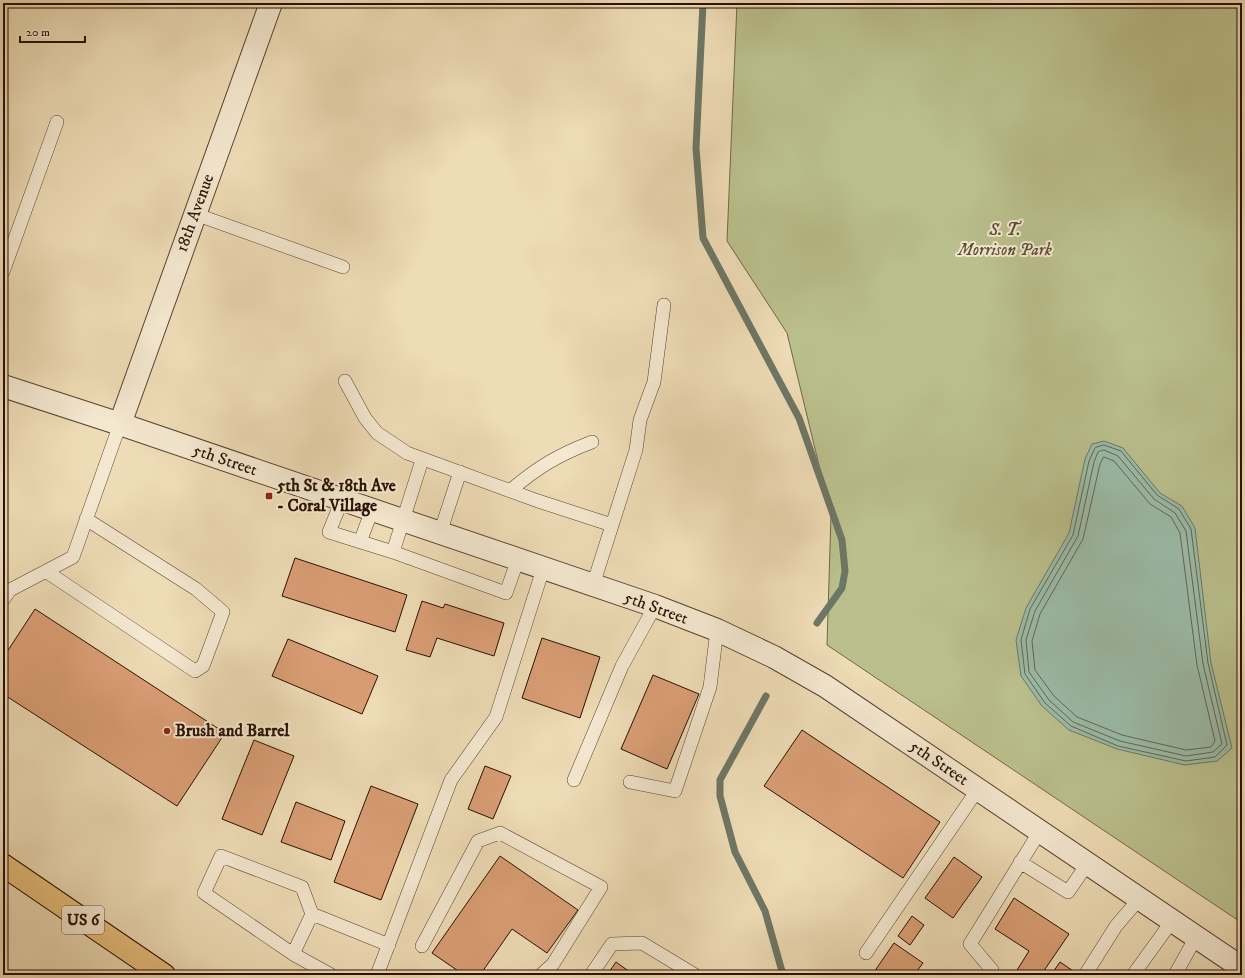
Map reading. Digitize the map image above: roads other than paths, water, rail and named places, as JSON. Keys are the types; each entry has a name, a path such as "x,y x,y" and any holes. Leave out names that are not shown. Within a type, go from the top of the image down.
{"main road":[{"name":"US 6","path":"3,865 164,975"}],"street":[{"name":"18th Avenue","path":"120,424 271,3"},
{"name":"5th Street","path":"3,386 120,424 518,559 543,569 655,606 717,630 774,657 825,686 1242,968"}],"lane":[{"path":"3,272 57,122"},
{"path":"195,214 343,267"},
{"path":"593,585 636,450 640,420 654,382 664,305"},
{"path":"345,381 365,418 377,433 407,453 422,460 612,526"},
{"path":"3,600 10,590 47,572 73,557 120,424"},
{"path":"511,490 531,473 562,454 592,442"},
{"path":"393,552 422,460"},
{"path":"440,533 460,472"},
{"path":"342,500 329,532 393,552 506,593 518,559"},
{"path":"360,542 372,510"},
{"path":"47,572 195,671 203,666 223,612 196,589 86,519"},
{"path":"377,975 451,780 496,716 543,569"},
{"path":"574,780 622,666 655,606"},
{"path":"630,782 676,790 710,687 717,630"},
{"path":"866,953 978,789"},
{"path":"993,975 992,970 970,944 1040,831"},
{"path":"422,946 478,841 500,833 601,887 553,964 541,975"},
{"path":"293,954 312,914 302,887 221,856 204,893 293,954 331,975"},
{"path":"1020,862 1068,892 1088,864"},
{"path":"1087,972 1116,926 1140,898"},
{"path":"312,914 389,946"},
{"path":"1133,975 1172,921"},
{"path":"1175,975 1196,937"},
{"path":"592,975 612,944 642,943 695,975"}],"water":[{"path":"1104,441 1123,448 1160,493 1182,506 1195,528 1211,663 1232,748 1217,761 1185,765 1117,749 1069,730 1042,706 1021,676 1016,640 1026,608 1069,533 1085,459 1092,444"}],"waterway":[{"path":"703,3 696,148 703,238 799,418 842,540 845,571 842,588 817,623"},
{"path":"766,696 720,780 720,796 735,852 765,911 783,975"}],"place":[{"name":"5th St & 18th Ave - Coral Village","path":"269,496"},
{"name":"Brush and Barrel","path":"167,731"}],"park label":[{"name":"S. T. Morrison Park","path":"1005,240"}]}
